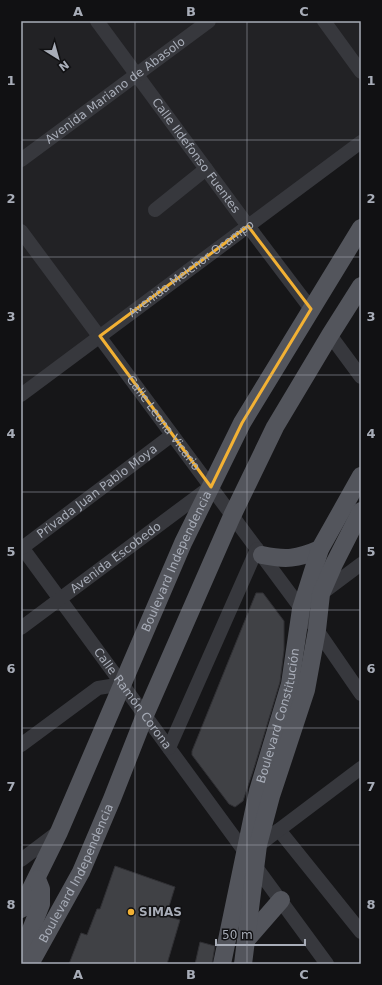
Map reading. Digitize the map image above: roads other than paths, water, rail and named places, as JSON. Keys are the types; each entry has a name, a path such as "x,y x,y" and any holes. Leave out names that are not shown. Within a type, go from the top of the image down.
{"main road":[{"name":"Boulevard Independencia","path":"21,909 37,879 58,832 183,543 242,423 361,228"},
{"name":"Boulevard Independencia","path":"30,964 81,872 145,715 232,516 275,427 361,286"},
{"name":"Boulevard Constitución","path":"243,964 255,865 252,848 258,791 290,684 301,609 320,549 361,476"},
{"name":"Boulevard Constitución","path":"222,964 252,848 306,690 317,630 321,594 334,564 361,511"},
{"path":"259,552 279,558 293,558 303,556 320,549"},
{"path":"30,964 23,954 41,904 41,889 37,879"},
{"path":"247,939 281,900"}],"street":[{"name":"Calle Ildefonso Fuentes","path":"97,21 311,309"},
{"name":"Avenida Mariano de Abasolo","path":"21,160 210,21"},
{"path":"324,21 361,72"},
{"name":"Avenida Melchor Ocampo","path":"21,395 361,142"},
{"path":"155,210 206,169"},
{"name":"Calle Leona Vicario","path":"21,231 317,630 361,694"},
{"path":"330,335 361,376"},
{"name":"Privada Juan Pablo Moya","path":"22,547 172,435"},
{"name":"Avenida Escobedo","path":"21,628 211,487"},
{"name":"Calle Ramón Corona","path":"22,547 170,748 252,848"},
{"path":"170,748 259,552"},
{"path":"301,609 361,564"},
{"path":"21,745 98,688 123,684"},
{"path":"252,848 279,830 361,768"},
{"path":"279,830 361,932"},
{"path":"37,879 21,859 58,832"},
{"path":"255,865 328,964"}],"place":[{"name":"SIMAS","path":"131,912"}]}
